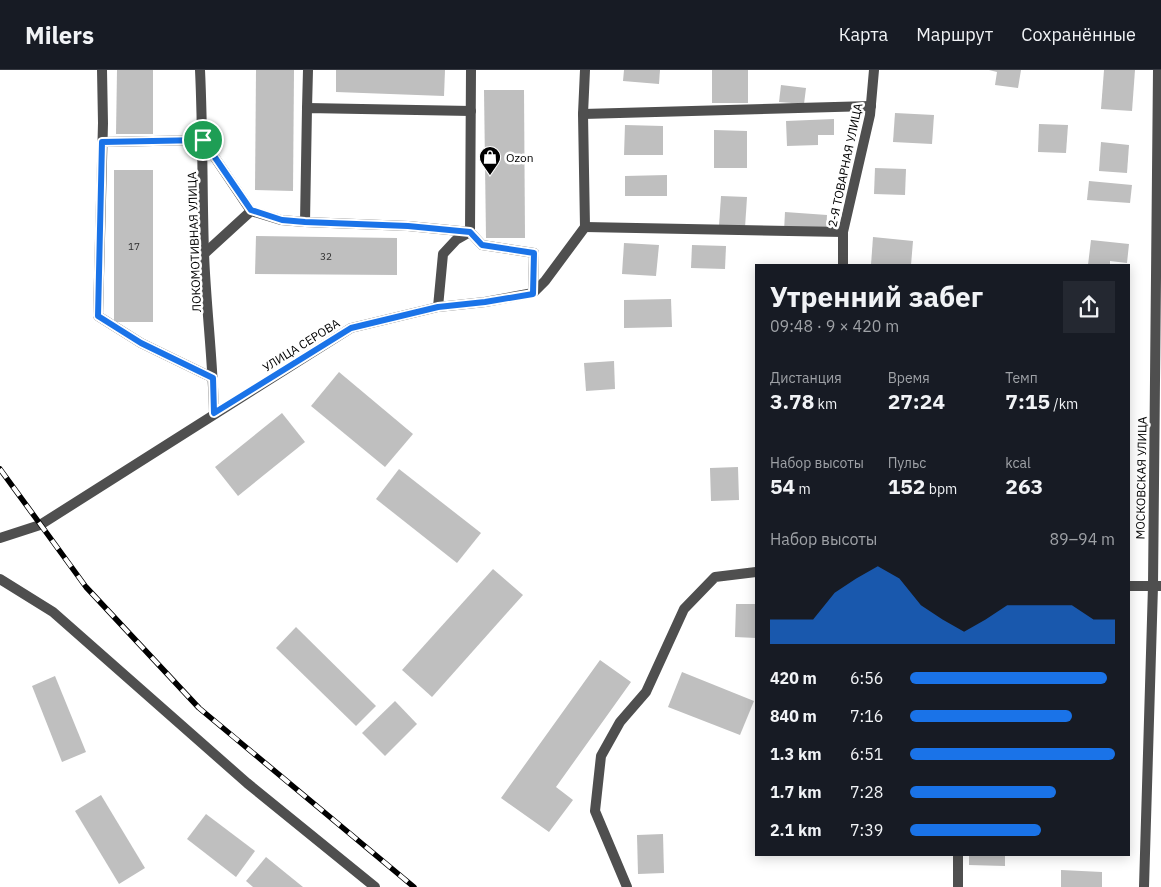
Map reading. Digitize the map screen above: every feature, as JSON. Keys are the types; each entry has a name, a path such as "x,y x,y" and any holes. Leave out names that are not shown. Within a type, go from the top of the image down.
{"street":[{"path":"102,70 98,316 141,343 213,378"},
{"name":"ЛОКОМОТИВНАЯ УЛИЦА","path":"200,70 204,254 214,413"},
{"path":"305,222 308,70"},
{"path":"470,232 471,70"},
{"path":"533,294 585,227 583,114 586,70"},
{"name":"2-Я ТОВАРНАЯ УЛИЦА","path":"843,264 844,232 871,106 874,70"},
{"name":"МОСКОВСКАЯ УЛИЦА","path":"1144,887 1157,586 1160,92 1158,70"},
{"path":"583,114 871,106"},
{"path":"307,108 471,111"},
{"path":"102,142 203,140 251,210 282,220 408,226 470,232 482,245 534,253 533,294"},
{"path":"204,254 251,210"},
{"path":"585,227 844,232"},
{"path":"438,307 442,254 456,240 470,232"},
{"name":"УЛИЦА СЕРОВА","path":"0,538 40,525 214,413 351,328 438,307 533,294"},
{"path":"627,887 595,811 602,756 620,722 646,692 684,609 715,577 755,572"},
{"path":"0,579 53,612 247,782 375,887"},
{"path":"1130,586 1157,586"},
{"path":"958,856 958,887"}],"building":[{"path":"117,70 153,70 153,134 116,134"},
{"path":"256,70 294,70 293,191 255,190"},
{"path":"336,70 445,70 444,96 336,92"},
{"path":"624,70 660,70 659,84 623,81"},
{"path":"712,70 748,70 748,103 712,103"},
{"path":"989,70 1021,70 1018,88 995,85 997,72"},
{"path":"1104,70 1135,70 1132,111 1101,109"},
{"path":"781,85 806,88 804,104 779,102"},
{"path":"484,90 524,90 525,238 486,238"},
{"path":"895,113 934,115 932,144 893,142"},
{"path":"834,119 834,135 818,135 818,145 787,146 786,121"},
{"path":"1039,124 1068,125 1066,153 1038,152"},
{"path":"625,125 663,126 663,155 624,155"},
{"path":"714,130 747,131 747,168 714,168"},
{"path":"1101,142 1129,145 1127,173 1099,171"},
{"path":"875,168 906,169 905,195 874,194"},
{"path":"114,170 153,170 153,322 114,322"},
{"path":"667,175 667,196 625,196 625,176"},
{"path":"1089,181 1132,185 1130,203 1087,200"},
{"path":"721,196 747,197 745,228 719,226"},
{"path":"785,212 827,215 826,234 784,231"},
{"path":"256,236 397,238 397,275 255,274"},
{"path":"873,237 913,241 911,264 871,264"},
{"path":"1091,240 1129,244 1127,263 1110,261 1110,264 1088,264"},
{"path":"624,243 659,245 656,276 622,274"},
{"path":"692,245 726,246 725,269 691,268"},
{"path":"671,299 672,327 624,328 624,300"},
{"path":"614,361 615,389 586,391 584,363"},
{"path":"339,372 413,434 385,467 311,406"},
{"path":"282,413 305,442 238,496 215,467"},
{"path":"738,467 739,500 711,501 710,468"},
{"path":"399,469 481,533 457,563 376,499"},
{"path":"493,569 523,595 432,697 402,670"},
{"path":"736,604 755,604 755,638 735,637"},
{"path":"296,627 376,706 356,726 276,648"},
{"path":"600,660 631,682 556,787 573,800 549,832 501,798"},
{"path":"682,672 754,701 740,735 668,707"},
{"path":"55,676 86,752 62,762 32,686"},
{"path":"395,701 417,724 385,756 362,733"},
{"path":"101,795 145,868 119,884 75,811"},
{"path":"206,814 255,851 236,877 187,839"},
{"path":"663,834 664,873 638,874 637,835"},
{"path":"969,856 1005,856 1005,866 969,865"},
{"path":"266,857 303,887 253,887 246,881"},
{"path":"1061,870 1102,872 1102,887 1061,887"}],"railway":[{"path":"0,469 86,587 199,708 414,887"}],"place":[{"name":"Ozon","path":"490,176"}],"route":[{"path":"203,140 251,210 282,220 408,226 470,232 482,245 534,253 533,294 438,307 351,328 214,413 213,378 141,343 98,316 102,142 203,140"}]}
